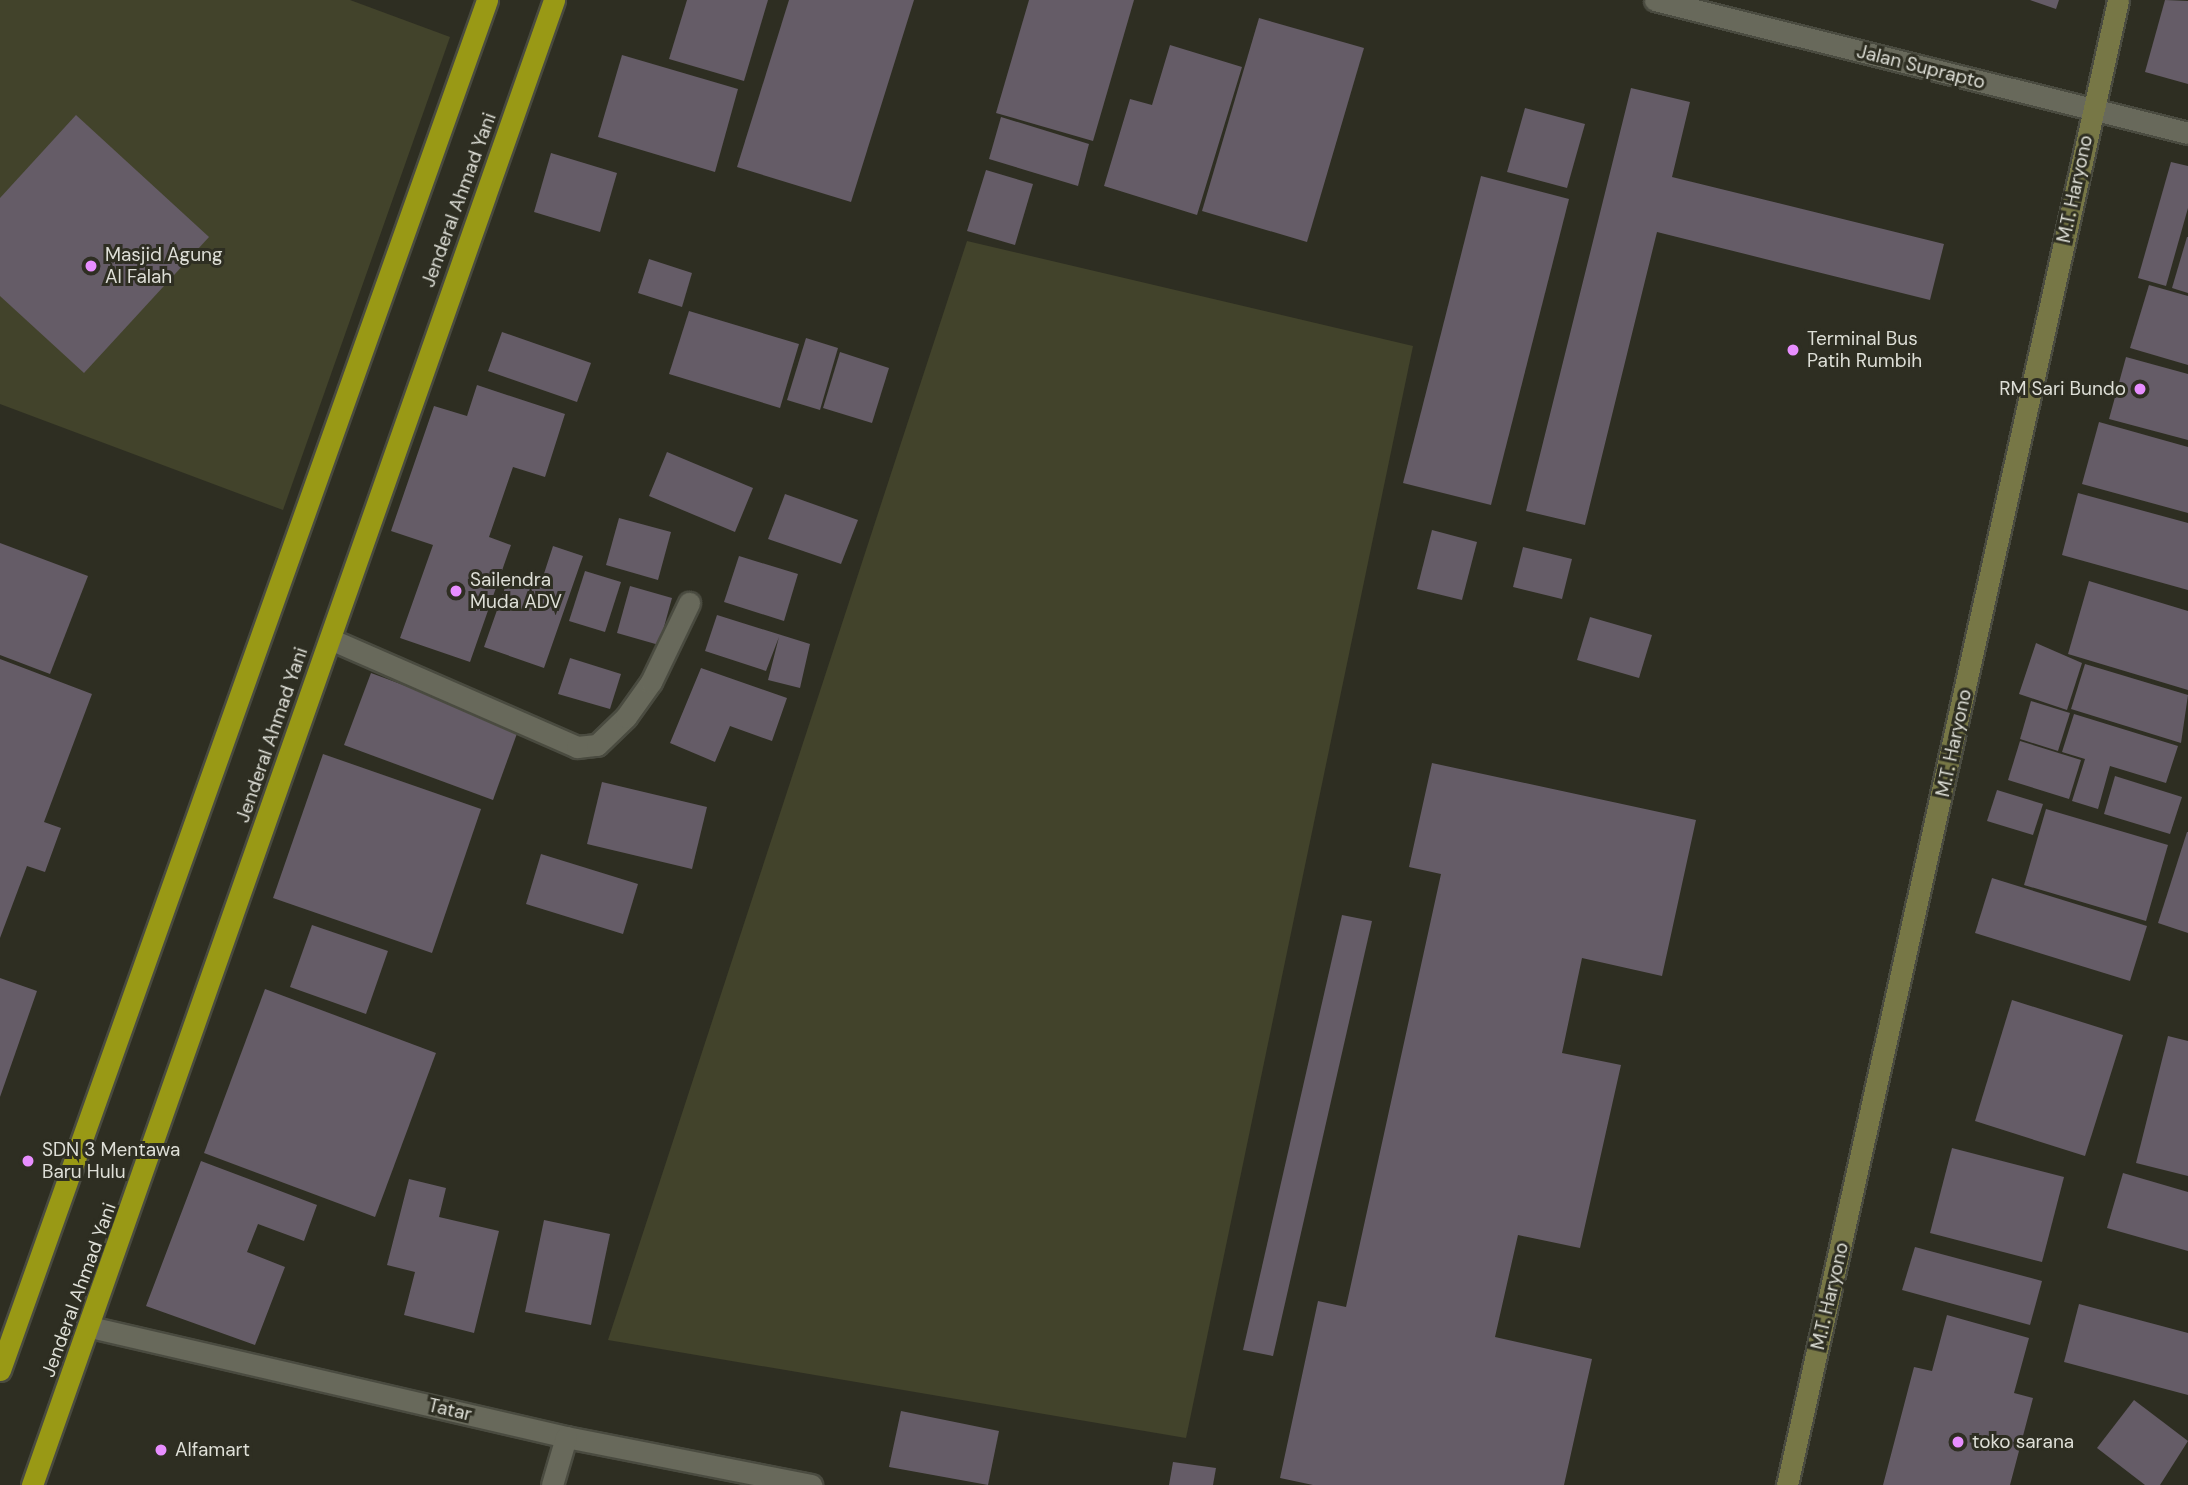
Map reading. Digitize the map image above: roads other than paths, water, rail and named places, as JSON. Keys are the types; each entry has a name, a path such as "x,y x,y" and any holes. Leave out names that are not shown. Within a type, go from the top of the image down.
{"highway":[{"name":"Jenderal Ahmad Yani","path":"0,1370 487,0"},
{"name":"Jenderal Ahmad Yani","path":"32,1485 90,1327 554,0"}],"street":[{"name":"M.T. Haryono","path":"1787,1485 2118,0"},
{"name":"Jalan Suprapto","path":"1662,1 2188,133"},
{"path":"330,639 577,747 597,745 626,717 651,682 689,603"},
{"name":"Tatar","path":"90,1327 566,1437 811,1485"},
{"path":"552,1485 566,1437"}],"place":[{"name":"Masjid Agung Al Falah","path":"91,266"},
{"name":"Terminal Bus Patih Rumbih","path":"1793,350"},
{"name":"RM Sari Bundo","path":"2140,389"},
{"name":"Sailendra Muda ADV","path":"456,591"},
{"name":"SDN 3 Mentawa Baru Hulu","path":"28,1161"},
{"name":"toko sarana","path":"1958,1442"},
{"name":"Alfamart","path":"161,1450"}]}
